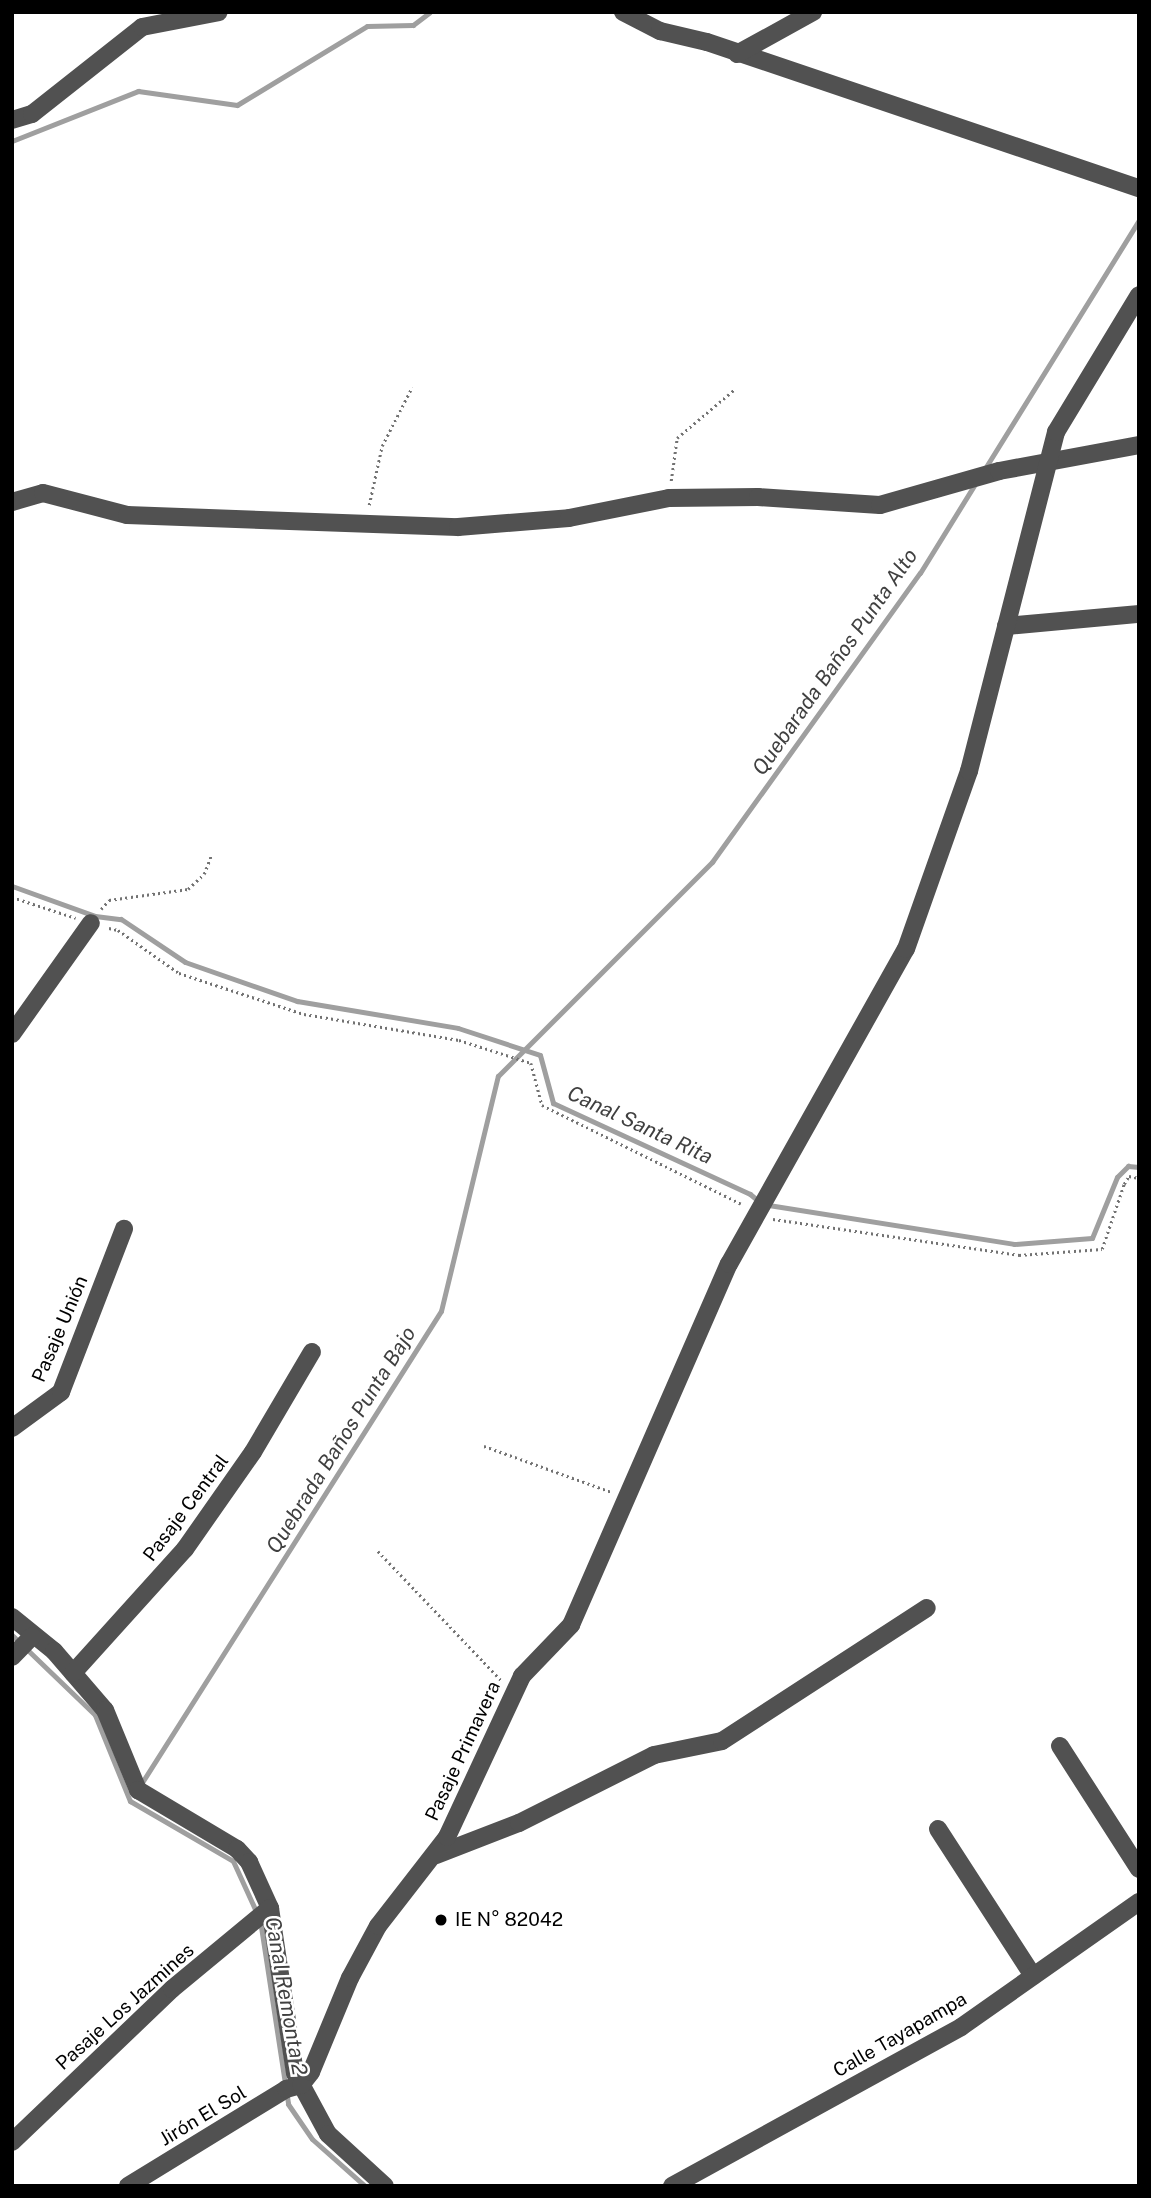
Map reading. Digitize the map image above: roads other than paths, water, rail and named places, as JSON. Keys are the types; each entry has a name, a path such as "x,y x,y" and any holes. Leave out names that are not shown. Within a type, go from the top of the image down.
{"street":[{"path":"12,120 32,114 142,27 219,12"},
{"path":"622,12 660,31 737,54 1139,188"},
{"path":"737,54 813,12"},
{"name":"Pasaje Primavera","path":"301,2085 311,2072 350,1978 378,1926 436,1855 512,1692 522,1676 571,1625 624,1497 729,1264 906,949 969,771 1056,432 1139,295"},
{"path":"12,502 23,495 43,493 127,515 458,527 569,518 669,498 758,497 880,505 999,471 1139,445"},
{"path":"1006,626 1139,614"},
{"path":"12,1034 91,923"},
{"name":"Pasaje Unión","path":"12,1428 61,1392 124,1229"},
{"name":"Pasaje Central","path":"73,1673 185,1549 253,1451 312,1352"},
{"path":"436,1855 519,1823 654,1755 722,1741 927,1608"},
{"path":"12,1617 32,1636 54,1651 105,1710 138,1790 237,1849 249,1862 270,1908 279,1989 301,2085 328,2134 385,2186"},
{"path":"12,1657 32,1636"},
{"path":"1060,1746 1139,1869"},
{"path":"938,1829 1033,1976"},
{"name":"Calle Tayapampa","path":"671,2186 961,2027 1139,1902"},
{"name":"Pasaje Los Jazmines","path":"12,2142 172,1989 270,1908"},
{"name":"Jirón El Sol","path":"128,2186 286,2089 301,2085"}],"waterway":[{"path":"12,141 138,91 237,105 367,26 413,25 430,12"},
{"name":"Quebarada Baños Punta Alto","path":"984,470 1139,220"},
{"name":"Quebrada Baños Punta Bajo","path":"141,1784 441,1311 498,1076 712,862 920,573 975,484"},
{"name":"Canal Santa Rita","path":"12,886 95,916 121,919 185,962 297,1001 458,1028 540,1055 553,1103 750,1194 762,1204 1014,1244 1092,1238 1117,1177 1128,1166 1139,1167"},
{"name":"Canal Remonta 2","path":"12,1635 95,1715 130,1801 233,1861 260,1920 288,2104 312,2139 365,2186"}],"place":[{"name":"IE N° 82042","path":"441,1920"}]}
